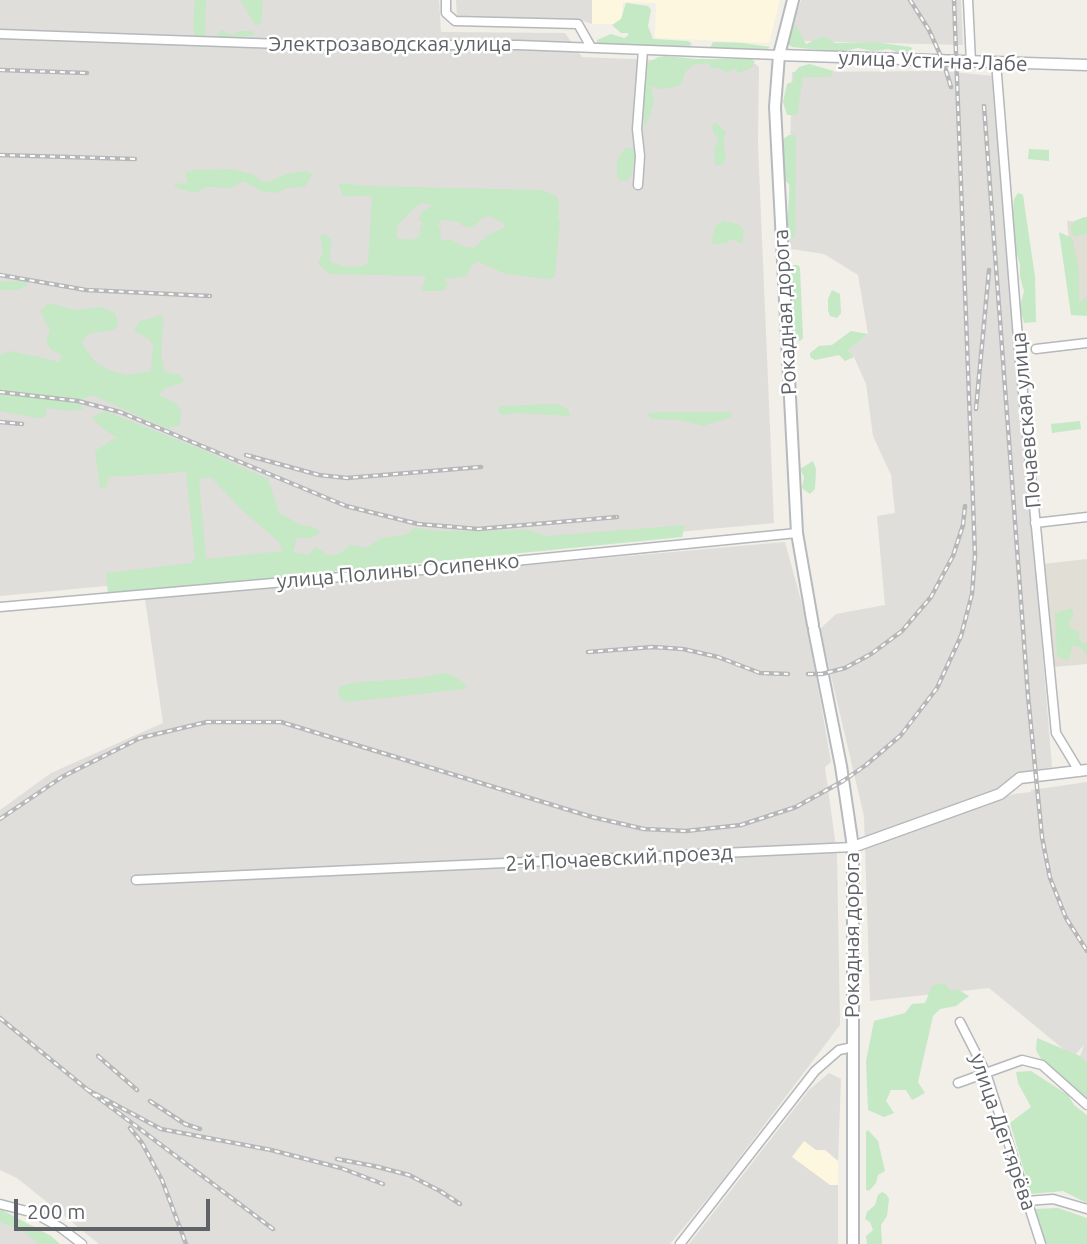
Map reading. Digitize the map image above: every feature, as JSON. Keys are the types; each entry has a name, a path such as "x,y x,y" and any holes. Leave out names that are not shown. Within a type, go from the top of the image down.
{"main road":[{"name":"Рокадная дорога","path":"793,0 779,55 775,107 797,533 841,766 853,847 853,1244"}],"street":[{"path":"446,0 446,13 455,21 578,24 591,47"},
{"path":"968,0 971,62"},
{"name":"Электрозаводская улица","path":"0,34 309,45 591,47 779,55"},
{"path":"638,185 639,94 643,50"},
{"name":"улица Усти-на-Лабе","path":"779,55 1087,65"},
{"name":"Почаевская улица","path":"996,62 1035,523 1056,733 1083,771"},
{"path":"1036,349 1087,342"},
{"path":"1035,523 1087,517"},
{"name":"улица Полины Осипенко","path":"0,607 444,568 797,533"},
{"name":"2-й Почаевский проезд","path":"136,880 853,847 1000,794 1020,778 1083,771"},
{"name":"улица Дегтярёва","path":"960,1022 986,1073 1041,1244"},
{"path":"680,1244 815,1071 839,1050 853,1047"},
{"path":"958,1083 1022,1060 1042,1065 1087,1105"},
{"path":"1027,1201 1053,1199 1087,1209"},
{"path":"0,1204 34,1213 82,1244"}],"shaded area":[{"path":"0,0 439,0 441,32 565,33 582,57 756,64 759,67 758,144 774,523 0,596"},
{"path":"456,0 592,0 592,24 583,21 457,17"},
{"path":"592,0 780,0 769,43 655,38 656,3 623,2 622,24 592,24"},
{"path":"801,0 961,0 963,45 805,41 792,29"},
{"path":"940,71 995,76 1052,767 1020,772 1012,783 935,822 1014,794 1087,782 1087,1062 1080,1056 1084,1045 1073,1057 989,988 870,1001 864,816 820,629 836,614 885,605 877,516 895,513 891,475 873,436 866,384 848,350 868,334 858,275 824,254 791,249 788,235 792,72"},
{"path":"1067,221 1087,222 1087,311 1076,313"},
{"path":"785,542 806,619 831,762 825,767 837,854 840,1025 721,1182 670,1244 99,1244 17,1178 0,1170 0,810 51,773 163,723 145,599"},
{"path":"1087,559 1087,664 1054,667 1043,564"},
{"path":"829,1073 841,1079 838,1161 825,1150 816,1150 804,1141 792,1157 830,1185 838,1185 838,1244 689,1244 809,1090"},
{"path":"804,1140 816,1150 825,1150 838,1161 838,1185 830,1185 792,1157"},
{"path":"0,1218 35,1227 58,1244 0,1244"}],"green space":[{"path":"195,0 206,0 205,37 216,36 221,30 232,35 240,31 253,31 255,35 208,41 197,38 193,29"},
{"path":"240,0 263,0 261,22 256,26"},
{"path":"626,3 648,6 651,10 648,26 653,39 688,41 692,44 688,48 597,44 597,40 611,34 624,38 628,36 628,33 621,33 612,25 621,19"},
{"path":"795,24 806,44 824,36 835,43 874,42 911,47 913,51 899,53 889,49 873,51 858,48 839,52 792,47 789,45 789,36"},
{"path":"713,42 770,47 765,51 760,49 754,52 715,50 710,48"},
{"path":"658,57 752,59 755,62 751,68 739,73 736,72 737,67 727,73 719,68 712,69 709,63 693,65 685,72 682,83 678,86 660,89 651,86 654,102 646,126 642,98 644,66"},
{"path":"809,64 834,71 830,77 803,77 797,115 787,115 783,102 787,84 794,81 794,73 799,67"},
{"path":"715,122 726,132 723,141 726,158 722,165 715,165 714,151 719,137 714,135 712,126"},
{"path":"796,135 795,238 791,237 787,223 790,186 785,180 783,139"},
{"path":"627,148 635,149 635,157 631,176 622,181 617,178 617,161"},
{"path":"1029,149 1049,150 1049,161 1028,159"},
{"path":"231,169 253,174 261,181 268,182 286,174 305,171 313,174 304,187 287,188 276,193 261,191 244,181 231,188 208,187 194,193 174,187 176,184 188,183 185,173 193,170"},
{"path":"339,185 542,190 557,196 560,221 555,276 551,279 505,274 479,262 473,264 466,276 444,279 448,285 443,291 423,291 426,279 424,276 330,274 318,264 323,251 320,236 324,234 331,239 330,262 347,267 368,263 372,196 343,196","holes":["425,203 432,206 421,212 419,220 424,224 420,227 420,236 413,240 397,238 397,226 417,205","490,216 506,225 487,236 474,248 464,247 451,240 440,240 441,230 438,225 441,220 459,222 472,228 484,217"]},
{"path":"1018,193 1023,195 1035,277 1036,322 1024,323 1020,307 1024,291 1012,222 1014,199"},
{"path":"1087,217 1087,235 1074,236 1070,228 1075,221"},
{"path":"724,221 738,224 744,231 741,247 741,244 733,239 726,243 711,244 715,226"},
{"path":"1059,232 1072,238 1079,270 1079,302 1087,297 1087,316 1071,315"},
{"path":"793,265 800,268 803,338 800,341 794,339 790,268"},
{"path":"0,282 27,282 27,286 17,290 0,290"},
{"path":"832,290 840,294 841,313 837,318 830,316 828,310 828,299"},
{"path":"49,303 76,310 101,307 115,313 118,324 114,330 85,336 82,344 95,362 111,371 128,375 151,371 153,345 149,339 134,331 140,321 162,315 161,354 164,371 182,376 184,382 165,388 159,395 177,404 181,412 180,425 168,429 92,395 80,403 83,410 47,408 45,417 0,411 0,355 11,351 60,362 61,354 51,350 46,341 50,330 40,311"},
{"path":"851,331 868,334 848,350 854,357 845,361 839,355 815,360 810,357 810,353 819,346 832,345"},
{"path":"557,404 568,409 570,416 516,413 502,415 498,411 499,406"},
{"path":"105,411 268,479 279,513 301,525 316,528 320,533 310,538 297,537 293,552 308,555 315,547 330,556 342,552 350,545 366,548 382,538 405,535 415,528 439,531 529,530 547,536 685,525 682,537 108,594 106,573 192,563 195,557 186,472 108,477 107,487 100,488 95,451 113,439 119,439 102,428 92,417","holes":["211,477 243,511 278,541 283,551 206,559 199,479"]},
{"path":"732,412 731,417 703,426 679,420 651,419 647,414"},
{"path":"1080,421 1081,429 1052,433 1051,424"},
{"path":"813,461 816,469 815,489 810,494 802,488 804,477 800,469"},
{"path":"1071,608 1074,613 1068,625 1079,633 1082,643 1087,643 1087,656 1081,648 1073,645 1068,661 1057,656 1055,613"},
{"path":"445,673 456,677 467,686 463,689 349,702 339,696 338,688 341,686"},
{"path":"944,983 951,991 957,989 969,996 956,1006 940,1009 933,1016 918,1082 925,1093 912,1100 906,1090 891,1090 886,1101 894,1113 884,1117 868,1110 866,1061 874,1021 905,1013 912,1004 925,1003 932,986"},
{"path":"1037,1038 1080,1056 1087,1062 1087,1098 1041,1059 1036,1050"},
{"path":"1031,1071 1068,1095 1074,1105 1087,1115 1087,1203 1063,1191 1031,1194 1010,1123 1031,1107 1018,1083 1016,1072"},
{"path":"868,1130 878,1141 885,1171 878,1175 876,1183 869,1191 866,1190"},
{"path":"882,1192 889,1199 887,1216 881,1225 882,1244 867,1244 866,1236 873,1230 870,1222 865,1219 867,1212 875,1205"},
{"path":"1058,1208 1087,1218 1087,1244 1045,1244 1034,1209"},
{"path":"0,1209 51,1236 60,1244 39,1244 21,1230 0,1222"}],"railway":[{"path":"910,0 929,30 951,87"},
{"path":"0,819 62,777 140,738 207,722 281,722 592,817 644,829 686,831 741,825 796,807 843,781 901,735 937,688 961,636 972,594 975,555 954,0"},
{"path":"0,70 87,73"},
{"path":"984,106 1028,696 1042,837 1050,878 1066,918 1087,951"},
{"path":"0,155 135,159"},
{"path":"976,409 989,270"},
{"path":"0,275 86,290 210,296"},
{"path":"0,392 78,401 120,412 346,506 418,524 478,529 617,517"},
{"path":"0,422 22,424"},
{"path":"246,455 319,475 347,478 481,467"},
{"path":"808,674 822,674 845,668 871,654 902,631 931,597 953,556 963,525 965,506"},
{"path":"588,652 653,647 683,649 718,657 760,673 788,674"},
{"path":"0,1018 94,1095"},
{"path":"98,1056 137,1090"},
{"path":"273,1229 88,1090 161,1129 271,1150 341,1168 383,1184"},
{"path":"150,1101 185,1124 200,1129"},
{"path":"130,1128 142,1143 162,1180 186,1244"},
{"path":"337,1159 409,1175 460,1204"}]}
